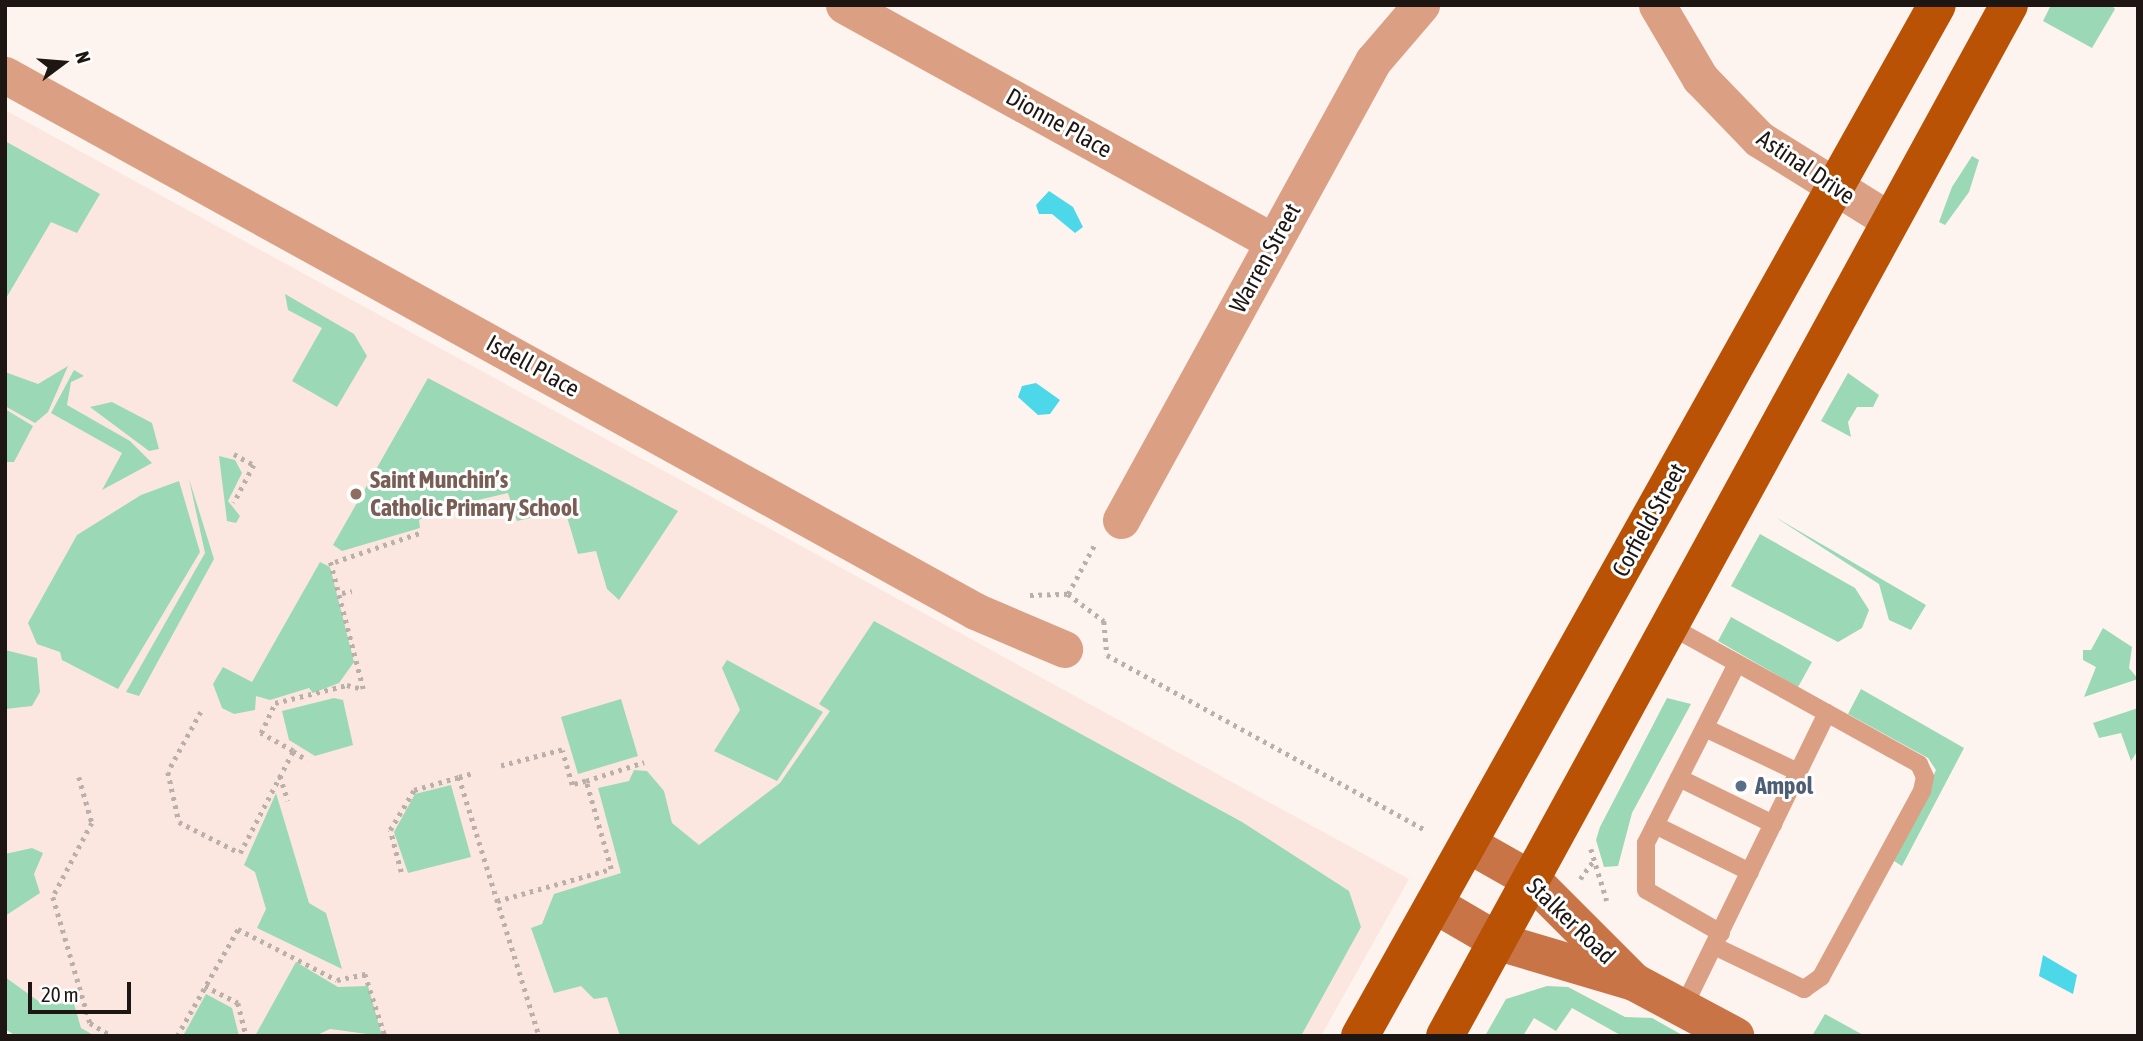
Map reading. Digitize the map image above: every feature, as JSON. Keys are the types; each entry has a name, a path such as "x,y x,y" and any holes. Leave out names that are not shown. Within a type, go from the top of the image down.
{"main road":[{"name":"Corfield Street","path":"1360,1036 1937,5"},
{"path":"1445,1036 1533,881 1889,220 2009,5"},
{"name":"Stalker Road","path":"1468,844 1533,881 1634,982"},
{"name":"Stalker Road","path":"1434,904 1499,942 1634,982 1735,1036"}],"street":[{"name":"Dionne Place","path":"844,5 1273,242"},
{"name":"Warren Street","path":"1121,520 1373,61 1421,5"},
{"name":"Astinal Drive","path":"1657,5 1700,78 1759,139 1834,190 1889,220"},
{"name":"Isdell Place","path":"5,75 975,611 1064,649"}],"lane":[{"path":"1670,626 1919,764 1925,777 1922,791 1821,977 1804,989 1717,939 1646,890 1646,844 1737,664"},
{"path":"1683,1008 1827,713"},
{"path":"1704,728 1798,772"},
{"path":"1679,778 1773,824"},
{"path":"1655,825 1750,872"}],"path":[{"path":"234,454 254,466 234,503"},
{"path":"1068,594 1098,537 1121,520"},
{"path":"335,562 422,532"},
{"path":"307,760 261,733 275,703 346,685 363,689 335,562 329,558"},
{"path":"342,593 352,591"},
{"path":"1023,595 1068,594 1104,621 1107,655 1427,831"},
{"path":"201,712 168,772 179,822 240,853 293,751"},
{"path":"501,766 562,750 572,785 644,762"},
{"path":"401,872 390,830 414,790 473,774"},
{"path":"279,775 288,801"},
{"path":"79,776 92,823 53,897 90,1023 113,1036"},
{"path":"459,777 539,1036"},
{"path":"497,901 611,869 586,781"},
{"path":"1577,883 1594,860"},
{"path":"177,1036 238,929 337,980 365,974 385,1036"},
{"path":"205,986 238,1003 246,1036"}],"shaded area":[{"name":"Saint Munchin’s Catholic Primary School","path":"5,110 1409,879 1321,1036 38,1036 5,1017"}],"green space":[{"path":"2051,5 2111,5 2115,9 2092,48 2043,21"},
{"path":"5,141 100,194 77,233 51,222 5,300"},
{"path":"1972,156 1979,160 1969,192 1945,225 1939,222 1952,187"},
{"path":"285,294 354,334 367,356 337,407 292,381 322,328 288,310"},
{"path":"68,366 48,412 35,423 5,406 5,372 38,384"},
{"path":"74,370 84,376 71,382 67,405 130,441 152,463 102,490 122,453 51,413"},
{"path":"1848,373 1879,395 1873,407 1857,407 1848,422 1851,437 1821,421"},
{"path":"428,378 678,511 619,600 607,589 596,551 578,554 565,510 517,521 508,493 439,509 419,520 420,528 342,551 333,545"},
{"path":"112,402 152,423 159,449 149,451 90,407"},
{"path":"5,409 33,426 14,462 5,462"},
{"path":"219,456 235,460 242,473 228,501 240,516 236,523 227,521"},
{"path":"189,479 214,559 139,696 126,692 205,553"},
{"path":"179,481 200,552 118,689 62,660 60,652 37,644 28,623 77,535 141,495"},
{"path":"1775,517 1926,605 1911,630 1889,620 1879,584"},
{"path":"1760,534 1855,588 1869,610 1862,628 1838,642 1731,586"},
{"path":"320,562 330,567 354,662 339,683 313,693 309,688 270,700 256,696 255,710 234,714 222,708 213,684 223,667 252,682"},
{"path":"1731,617 1812,662 1798,687 1718,641"},
{"path":"874,621 1242,822 1349,891 1361,927 1301,1036 620,1036 607,997 594,999 581,986 554,993 531,928 542,924 554,894 621,873 598,788 629,781 634,770 647,771 664,791 672,823 699,845 780,783 830,711 819,704"},
{"path":"2103,628 2132,647 2129,668 2138,679 2084,697 2096,667 2083,660 2083,650 2091,650"},
{"path":"5,650 37,658 40,692 32,706 5,709"},
{"path":"727,660 823,712 777,781 714,751 740,710 722,668"},
{"path":"1861,689 1964,748 1902,866 1894,861 1936,770 1928,758 1848,714"},
{"path":"334,698 343,700 353,745 315,756 289,740 282,711"},
{"path":"1667,698 1691,704 1632,813 1618,866 1604,867 1596,840 1600,827"},
{"path":"621,699 638,756 578,774 561,717"},
{"path":"2138,708 2138,750 2131,761 2121,733 2099,738 2093,723"},
{"path":"451,785 471,857 408,873 394,832 415,794"},
{"path":"276,793 309,903 326,913 342,969 257,928 266,909 255,872 244,865"},
{"path":"32,848 43,853 34,874 40,893 5,916 5,854"},
{"path":"296,962 338,987 368,986 382,1036 330,1029 315,1036 255,1036"},
{"path":"5,977 41,1003 74,1004 81,1028 95,1036 16,1036 5,1029"},
{"path":"1547,986 1568,987 1625,1017 1652,1018 1684,1036 1622,1036 1572,1008 1556,1031 1534,1018 1523,1036 1485,1036 1506,999"},
{"path":"206,994 232,1008 239,1036 183,1036"},
{"path":"1825,1014 1865,1036 1812,1036"}],"water":[{"path":"1049,191 1073,207 1083,227 1075,233 1052,214 1039,214 1036,205"},
{"path":"1036,383 1060,400 1050,414 1038,415 1018,397 1022,386"},
{"path":"2043,955 2077,975 2073,994 2039,976"}],"place":[{"name":"Saint Munchin’s Catholic Primary School","path":"356,494"},
{"name":"Ampol","path":"1741,786"}]}
